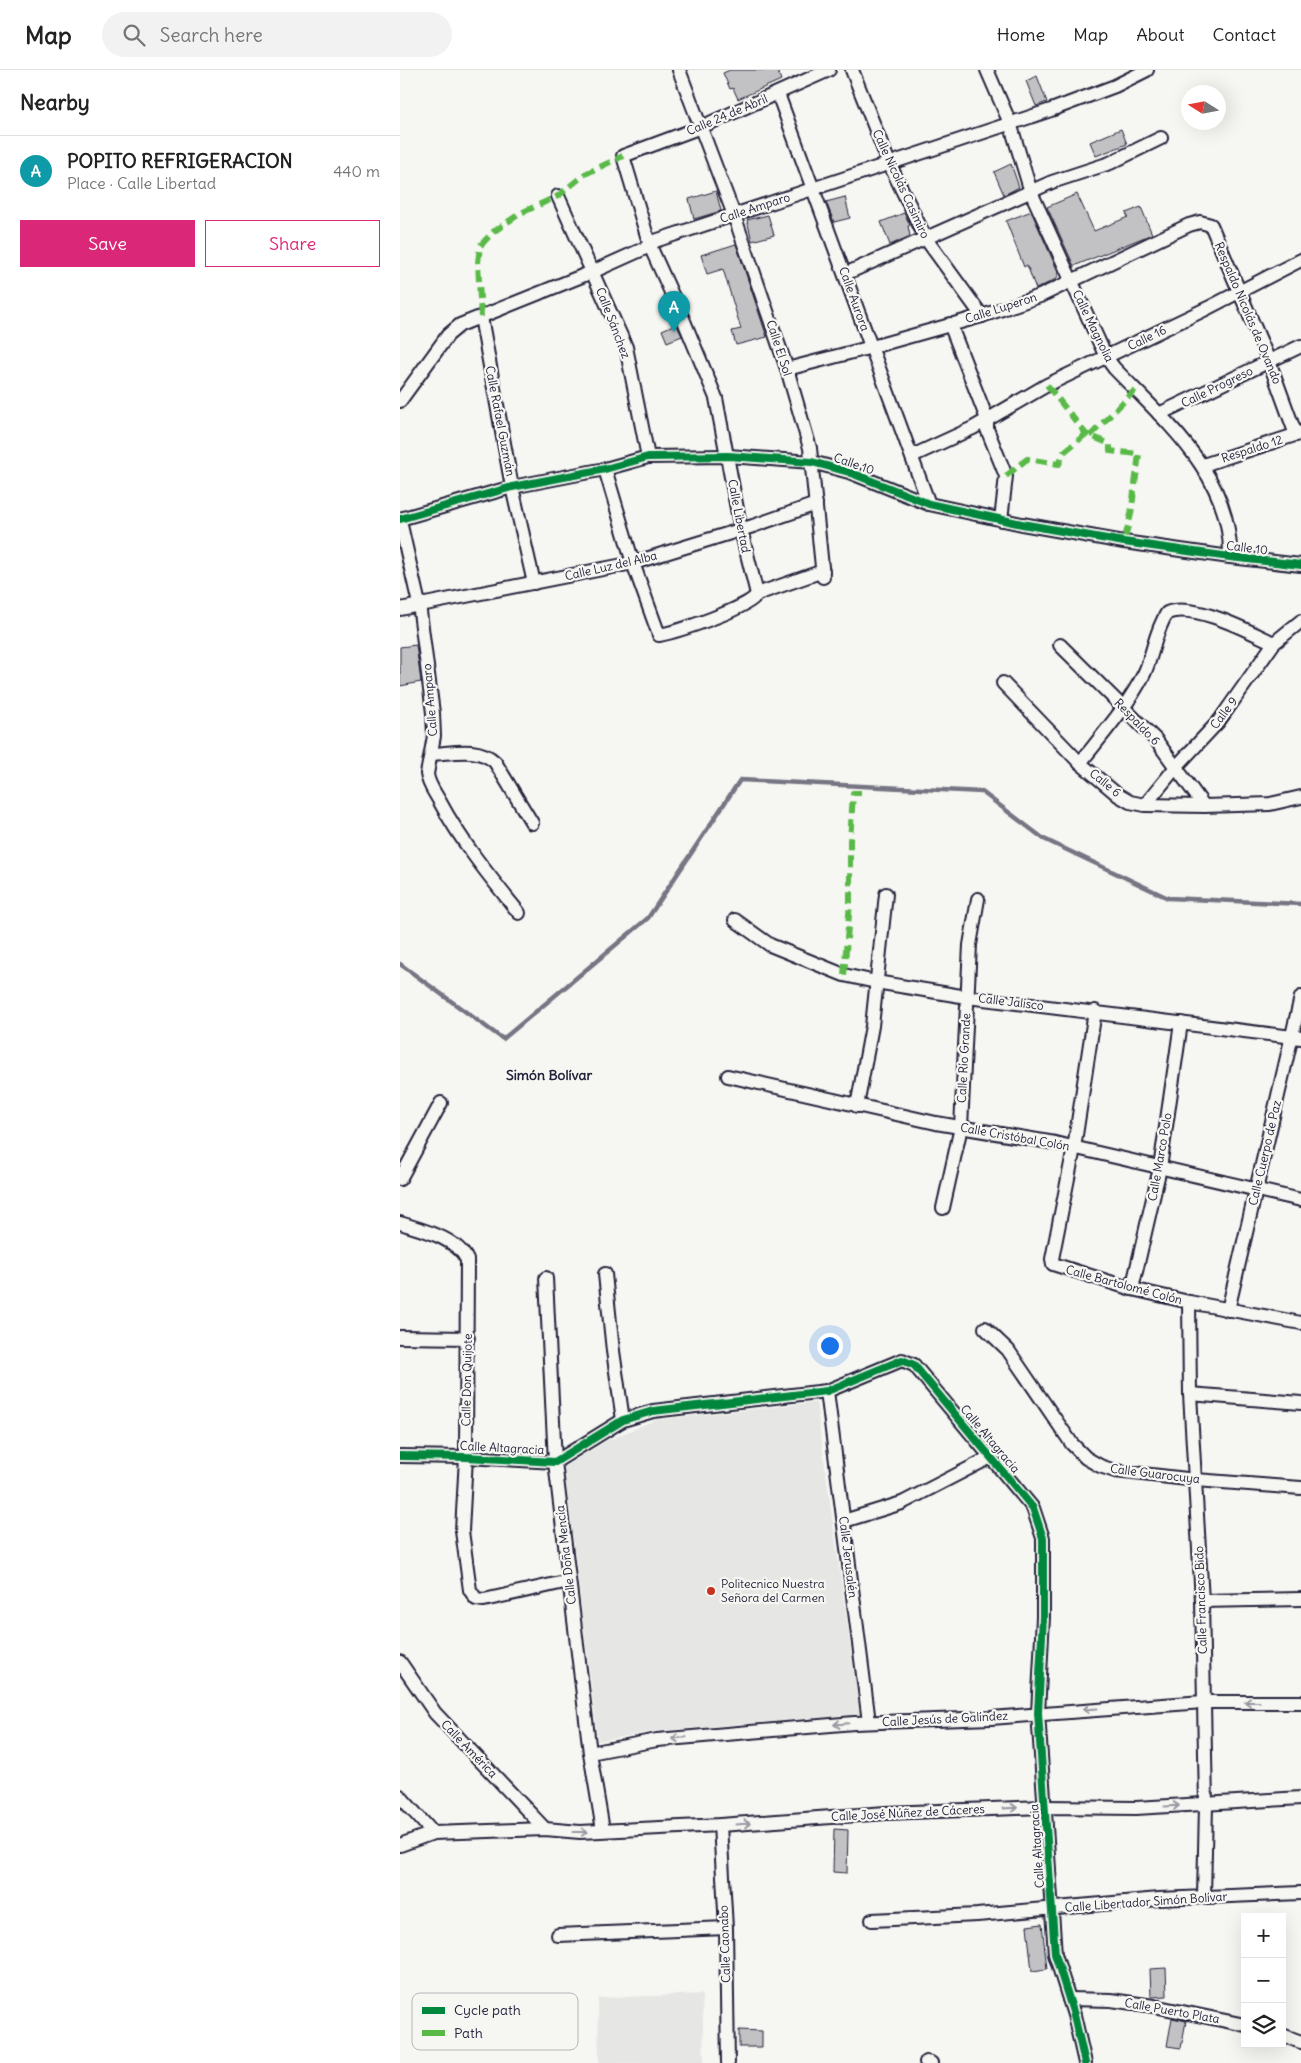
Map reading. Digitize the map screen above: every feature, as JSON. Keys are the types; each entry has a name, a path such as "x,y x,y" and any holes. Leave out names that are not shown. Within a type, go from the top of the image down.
{"street":[{"name":"Calle El Sol","path":"679,70 734,215 787,369 810,448 823,574 757,594"},
{"name":"Calle 24 de Abril","path":"623,156 778,94 829,70"},
{"name":"Calle Nicolás Casimiro","path":"852,70 889,163 926,239 982,316"},
{"name":"Calle Magnolia","path":"987,70 1010,123 1031,192 1106,357 1119,374 1159,414 1203,465 1223,507 1231,541 1230,558"},
{"name":"Calle Amparo","path":"400,401 448,335 460,325 592,272 650,246 656,240 1010,123 1115,86 1147,70"},
{"name":"Calle Aurora","path":"778,94 929,504"},
{"path":"845,274 1052,182 1110,163 1161,138"},
{"name":"Calle Libertad","path":"623,156 650,246 716,398 741,530 757,594"},
{"name":"Calle Sánchez","path":"558,196 626,347 648,457"},
{"name":"Calle Luperon","path":"787,369 982,316 1040,296 1189,224 1206,222"},
{"name":"Respaldo Nicolás de Ovando","path":"1206,222 1211,225 1299,434"},
{"name":"Calle 16","path":"912,456 973,428 1047,384 1239,293 1301,260"},
{"name":"Calle Rafael Guzmán","path":"480,318 512,487 534,583"},
{"path":"950,324 987,419 987,429 1006,476 1001,520"},
{"name":"Calle Progreso","path":"1159,414 1301,346"},
{"name":"Respaldo 12","path":"1203,465 1299,434"},
{"name":"Calle 10","path":"400,520 512,487 605,469 648,457 728,456 812,462 849,472 929,504 1001,520 1124,542 1230,558 1301,565"},
{"path":"605,469 633,563 657,634 660,635 697,624 729,612 755,598 757,594"},
{"name":"Calle Luz del Alba","path":"400,609 633,563 741,530 816,504"},
{"name":"Calle Amparo","path":"400,520 418,604 433,713 434,736 427,774 428,780 444,811 484,871 519,913"},
{"path":"1080,763 1124,709 1152,656 1162,620 1167,613 1182,610 1226,620 1274,643"},
{"name":"Calle 9","path":"1145,805 1176,767 1219,722 1274,643 1301,621"},
{"name":"Respaldo 6","path":"1060,645 1156,740 1204,806"},
{"name":"Calle 6","path":"1003,683 1080,763 1118,795 1130,802 1145,805 1204,806 1270,804 1301,797"},
{"path":"432,754 477,752 487,755 495,762 532,823"},
{"path":"857,1106 872,1026 886,894"},
{"name":"Calle Río Grande","path":"942,1208 960,1127 970,945 978,899"},
{"name":"Calle Jalisco","path":"735,920 770,945 844,975 876,982 967,997 1095,1011 1296,1038"},
{"name":"Calle Cuerpo de Paz","path":"1228,1310 1296,1038 1301,997"},
{"name":"Calle Bartolomé Colón","path":"1095,1011 1074,1148 1052,1259 1053,1264 1132,1289 1228,1310 1301,1323"},
{"name":"Calle Marco Polo","path":"1132,1289 1160,1168 1181,1023"},
{"name":"Calle Cristóbal Colón","path":"728,1076 857,1106 1074,1148 1301,1200"},
{"path":"400,1179 441,1103"},
{"name":"Calle Don Quijote","path":"400,1223 430,1233 455,1246 463,1252 467,1260 466,1457 462,1531 470,1590 476,1598 484,1600 569,1581"},
{"path":"605,1274 623,1420"},
{"name":"Calle Doña Mencía","path":"546,1278 555,1462 590,1753 603,1830"},
{"name":"Calle Francisco Bido","path":"1189,1302 1190,1394 1202,1601 1206,1805 1204,1898"},
{"name":"Calle Guarocuya","path":"985,1328 1008,1350 1072,1444 1086,1458 1100,1466 1115,1471 1196,1480 1301,1488"},
{"path":"400,1337 468,1338"},
{"name":"Calle Altagracia","path":"400,1456 466,1457 555,1462 623,1420 652,1410 827,1391 902,1360 908,1362 1033,1508 1043,1538 1043,1617 1038,1713 1055,1954 1069,1999 1085,2063"},
{"name":"Calle Jerusalén","path":"827,1391 870,1722"},
{"path":"1190,1394 1301,1403"},
{"path":"844,1521 902,1503 991,1457"},
{"path":"1202,1601 1301,1598"},
{"name":"Calle América","path":"400,1662 435,1713 545,1829"},
{"name":"Calle Jesús de Galíndez","path":"590,1753 658,1740 870,1722 990,1718 1203,1702 1301,1702"},
{"path":"400,1796 433,1833"},
{"name":"Calle José Núñez de Cáceres","path":"400,1845 433,1833 545,1829 580,1832 720,1826 886,1812 1045,1807 1136,1808 1301,1798"},
{"name":"Calle Caonabo","path":"720,1826 726,1928 728,2063"},
{"name":"Calle Libertador Simón Bolívar","path":"872,1920 977,1915 1159,1899 1301,1893"},
{"path":"558,1935 726,1928"},
{"name":"Calle Puerto Plata","path":"1069,1999 1111,2000 1154,2006 1241,2024"},
{"path":"1286,2036 1301,2042"}],"shaded area":[{"name":"Politecnico Nuestra Señora del Carmen","path":"816,1402 860,1714 657,1731 598,1741 564,1467 606,1441 655,1420"},
{"path":"702,1994 704,2063 599,2063 598,1998"}],"building":[{"path":"730,70 777,70 781,80 738,99 733,88 730,89 723,73"},
{"path":"1037,76 1047,102 1036,106 1026,81"},
{"path":"1121,129 1127,144 1096,156 1090,142"},
{"path":"1011,164 1019,187 1004,195 994,172"},
{"path":"716,191 721,211 694,219 689,199"},
{"path":"1077,194 1094,231 1128,217 1126,213 1141,207 1152,234 1074,266 1047,207"},
{"path":"845,197 850,218 834,222 826,202"},
{"path":"1029,212 1032,213 1059,274 1056,279 1036,289 1027,265 1024,267 1006,221"},
{"path":"904,213 910,225 908,226 910,236 890,245 881,222"},
{"path":"768,215 774,235 752,241 747,220"},
{"path":"736,244 767,337 736,345 732,331 741,329 723,269 707,274 701,255"},
{"path":"676,324 682,336 667,342 662,330"},
{"path":"416,645 421,682 400,686 400,647"},
{"path":"834,1829 848,1830 847,1873 833,1872"},
{"path":"1042,1924 1047,1969 1032,1971 1027,1926"},
{"path":"1166,1968 1167,1996 1151,1997 1150,1969"},
{"path":"1172,2018 1186,2021 1181,2048 1167,2046"},
{"path":"739,2030 762,2031 762,2047 739,2047"}],"waterway":[{"path":"400,964 503,1039 648,918 740,780 982,792 1044,839 1168,898 1301,904"}],"marked path":[{"path":"481,317 478,263 480,246 493,232 521,213 558,196 585,174 623,156"},
{"path":"1047,385 1086,434 1110,444 1110,451 1139,454 1131,514 1124,542"},
{"path":"1090,436 1135,390"},
{"path":"1006,476 1027,459 1059,464 1064,452 1086,434"},
{"path":"844,975 850,902 850,842 853,793 861,793"}],"cycle path":[{"path":"400,519 512,487 605,469 648,457 728,456 812,462 849,472 929,504 1022,524 1124,542 1301,565"},
{"path":"400,1456 466,1457 555,1462 623,1420 653,1411 827,1391 902,1360 914,1365 1033,1508 1043,1538 1043,1617 1038,1713 1055,1954 1074,2015 1085,2063"}],"place":[{"name":"POPITO REFRIGERACION","path":"674,332"},
{"name":"Politecnico Nuestra Señora del Carmen","path":"711,1591"}],"district":[{"name":"Simón Bolívar","path":"549,1075"}]}
